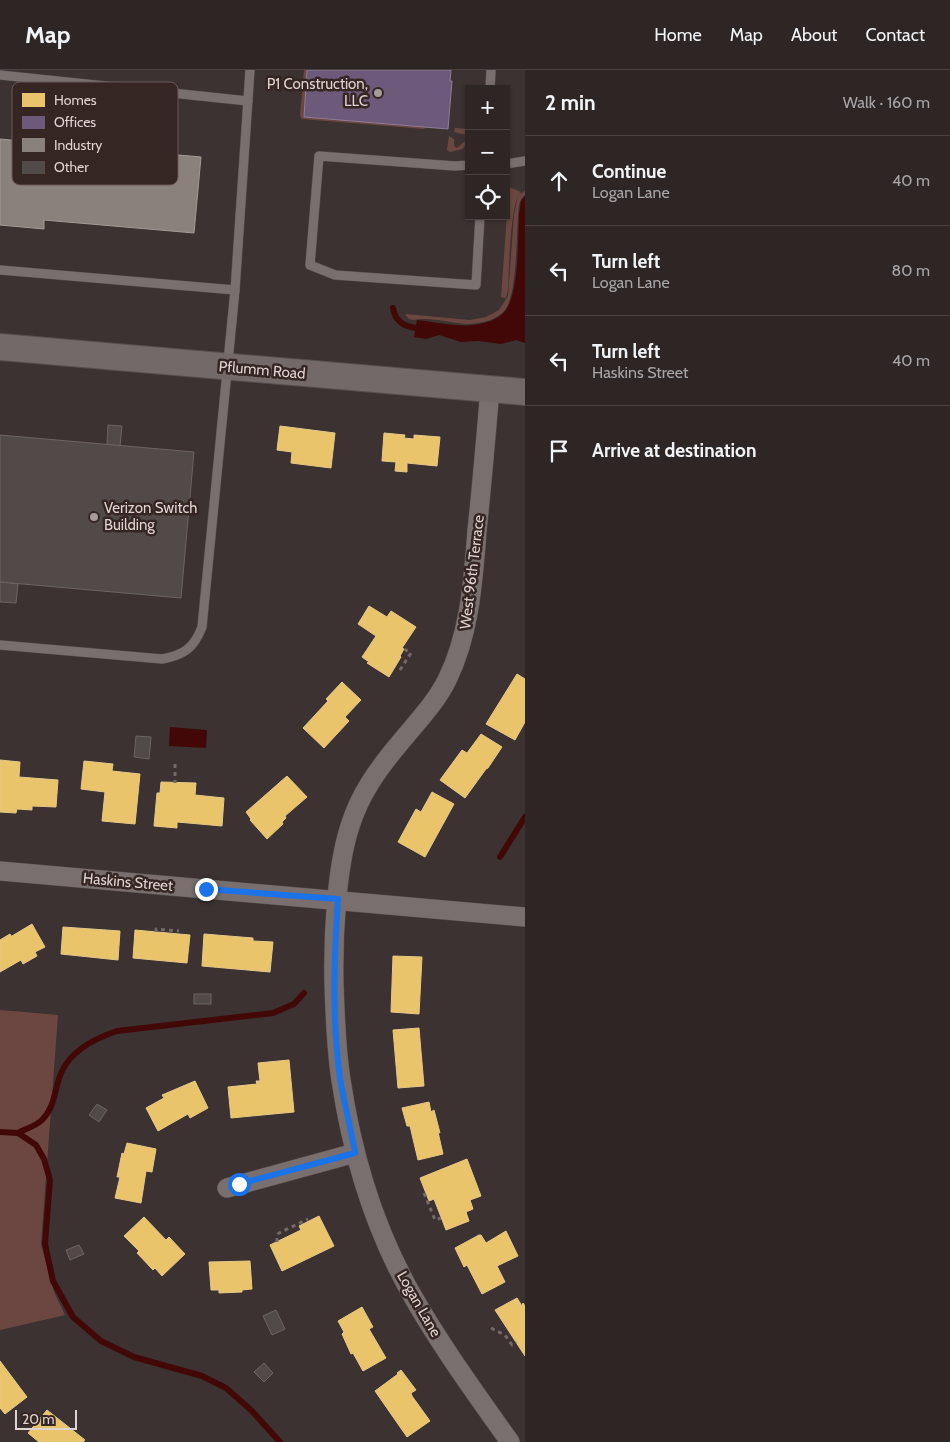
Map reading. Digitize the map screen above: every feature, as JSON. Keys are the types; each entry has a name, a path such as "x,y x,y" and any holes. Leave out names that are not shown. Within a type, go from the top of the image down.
{"main road":[{"name":"Pflumm Road","path":"0,347 227,368 525,392"}],"street":[{"name":"West 96th Terrace","path":"338,899 348,828 363,792 378,769 429,709 446,683 461,650 470,609 490,389"},
{"name":"Haskins Street","path":"0,871 338,899 525,917"},
{"name":"Logan Lane","path":"338,899 334,962 335,1023 340,1079 355,1153 393,1258 412,1296 456,1365 510,1442"},
{"path":"228,1188 355,1153"}],"lane":[{"path":"0,645 162,659 182,653 190,648 198,639 202,627 235,290 250,70"},
{"path":"490,85 492,70"},
{"path":"0,75 67,82"},
{"path":"178,94 248,101"},
{"path":"465,165 319,156 310,265 335,275 476,285 480,220"},
{"path":"510,163 525,161"},
{"path":"0,270 235,290"}],"path":[{"path":"400,670 411,653 402,648"},
{"path":"175,764 175,783"},
{"path":"156,932 156,929 179,931"},
{"path":"424,1192 435,1220 441,1218"},
{"path":"277,1242 277,1235 279,1233 308,1219"},
{"path":"491,1328 504,1335 512,1345 516,1342"}],"shaded area":[{"path":"304,70 307,70 304,117 426,127 424,129 302,119 300,116"},
{"path":"455,128 465,129 465,135 454,132"},
{"path":"449,136 454,139 454,146 457,148 465,141 465,146 462,149 450,152 447,150"},
{"path":"510,187 521,192 517,198 512,222 508,289 506,298 501,297 507,220 510,220"},
{"path":"525,191 525,195 519,205 514,276 509,302 505,310 494,319 470,324 409,319 405,314 470,320 486,317 499,310 508,296 514,215 518,195"},
{"path":"525,196 525,343 516,340 501,344 478,341 461,342 439,335 426,339 414,337 417,320 453,325 474,325 491,321 505,311 510,303 513,292 518,251 519,214 521,201"},
{"path":"170,727 207,730 206,748 169,746"},
{"path":"0,1010 58,1015 41,1244 54,1292 65,1315 0,1330"}],"building: Homes":[{"path":"280,426 335,433 331,468 291,463 292,452 277,450"},
{"path":"384,433 405,435 404,438 414,439 414,435 440,437 437,466 407,463 407,472 395,471 396,462 382,461"},
{"path":"369,606 387,617 391,611 416,627 402,648 404,649 401,657 389,677 367,663 369,662 362,657 376,636 358,624"},
{"path":"517,674 525,679 525,722 515,740 486,724"},
{"path":"342,682 361,700 345,717 349,721 324,748 303,728 328,701 326,699"},
{"path":"481,734 502,747 465,798 440,780 462,750 467,753"},
{"path":"0,760 20,762 19,777 58,780 56,807 32,806 32,810 17,809 16,813 0,812"},
{"path":"84,761 113,764 112,771 140,774 135,824 102,821 105,792 81,789"},
{"path":"287,776 307,797 285,816 283,824 267,839 250,820 246,812"},
{"path":"161,782 196,783 195,795 224,798 222,826 177,822 177,828 154,826 157,793 160,793"},
{"path":"432,792 454,804 425,857 398,842 416,809 421,812"},
{"path":"32,924 45,947 35,952 37,956 23,964 21,960 0,972 0,940 10,934 12,936"},
{"path":"63,927 120,931 118,960 61,954"},
{"path":"135,930 190,935 187,963 133,958"},
{"path":"204,934 253,938 253,941 273,942 270,972 202,966"},
{"path":"393,956 422,957 419,1014 391,1012"},
{"path":"419,1028 424,1086 398,1088 393,1030"},
{"path":"289,1060 294,1112 231,1118 228,1087 257,1084 256,1081 260,1081 258,1063"},
{"path":"195,1081 208,1108 190,1118 188,1114 158,1131 146,1108 164,1098 162,1095"},
{"path":"429,1102 431,1112 434,1110 443,1154 418,1160 410,1126 407,1126 402,1108"},
{"path":"127,1143 156,1149 152,1172 146,1171 141,1203 115,1198 120,1177 117,1177 122,1153 124,1154"},
{"path":"467,1159 481,1196 470,1200 473,1209 466,1212 469,1221 446,1230 434,1199 429,1201 420,1178"},
{"path":"319,1216 334,1246 282,1271 270,1245 301,1230 299,1226"},
{"path":"144,1217 166,1240 169,1237 185,1254 162,1276 155,1268 153,1270 137,1253 139,1251 124,1236"},
{"path":"506,1231 518,1256 497,1266 505,1282 482,1294 467,1265 464,1267 455,1248 479,1235 481,1235 486,1243"},
{"path":"250,1261 252,1289 242,1290 242,1292 219,1293 219,1290 211,1290 209,1262"},
{"path":"517,1298 522,1306 523,1303 525,1306 525,1356 495,1310"},
{"path":"362,1307 373,1327 369,1329 386,1358 363,1371 353,1353 351,1354 342,1334 344,1332 338,1321"},
{"path":"0,1361 27,1397 5,1414 0,1408"},
{"path":"401,1370 416,1390 411,1393 412,1396 430,1421 407,1437 375,1391"},
{"path":"47,1410 85,1440 83,1442 39,1442 28,1433"}],"building: Offices":[{"name":"P1 Construction, LLC","path":"307,70 451,70 450,81 452,81 448,129 304,117"}],"building: Industry":[{"path":"0,139 12,140 12,185 178,185 178,155 201,157 194,233 44,220 44,229 0,225"}],"building: Other":[{"path":"108,425 122,426 120,446 107,444"},
{"name":"Verizon Switch Building","path":"0,435 194,452 181,598 0,582"},
{"path":"0,582 18,584 16,603 0,602"},
{"path":"136,736 151,737 149,759 134,757"},
{"path":"194,994 211,994 211,1004 194,1004"},
{"path":"97,1104 107,1110 99,1122 89,1115"},
{"path":"79,1245 84,1254 70,1260 66,1250"},
{"path":"276,1310 285,1329 272,1335 263,1316"},
{"path":"264,1363 273,1373 264,1382 254,1372"}],"waterway":[{"path":"393,308 400,322 416,328"},
{"path":"500,857 525,817"},
{"path":"18,1133 34,1126 47,1115 59,1077 66,1064 78,1051 101,1037 117,1031 273,1013 294,1004 304,993"},
{"path":"0,1132 18,1133 36,1145 44,1159 50,1180 45,1244 53,1281 73,1317 101,1341 134,1357 202,1376 226,1388 251,1410 280,1442"}],"place":[{"name":"P1 Construction, LLC","path":"378,93"},
{"name":"Verizon Switch Building","path":"94,517"}],"route":[{"path":"206,889 338,899 334,962 335,1023 340,1079 355,1153 239,1184"}]}
